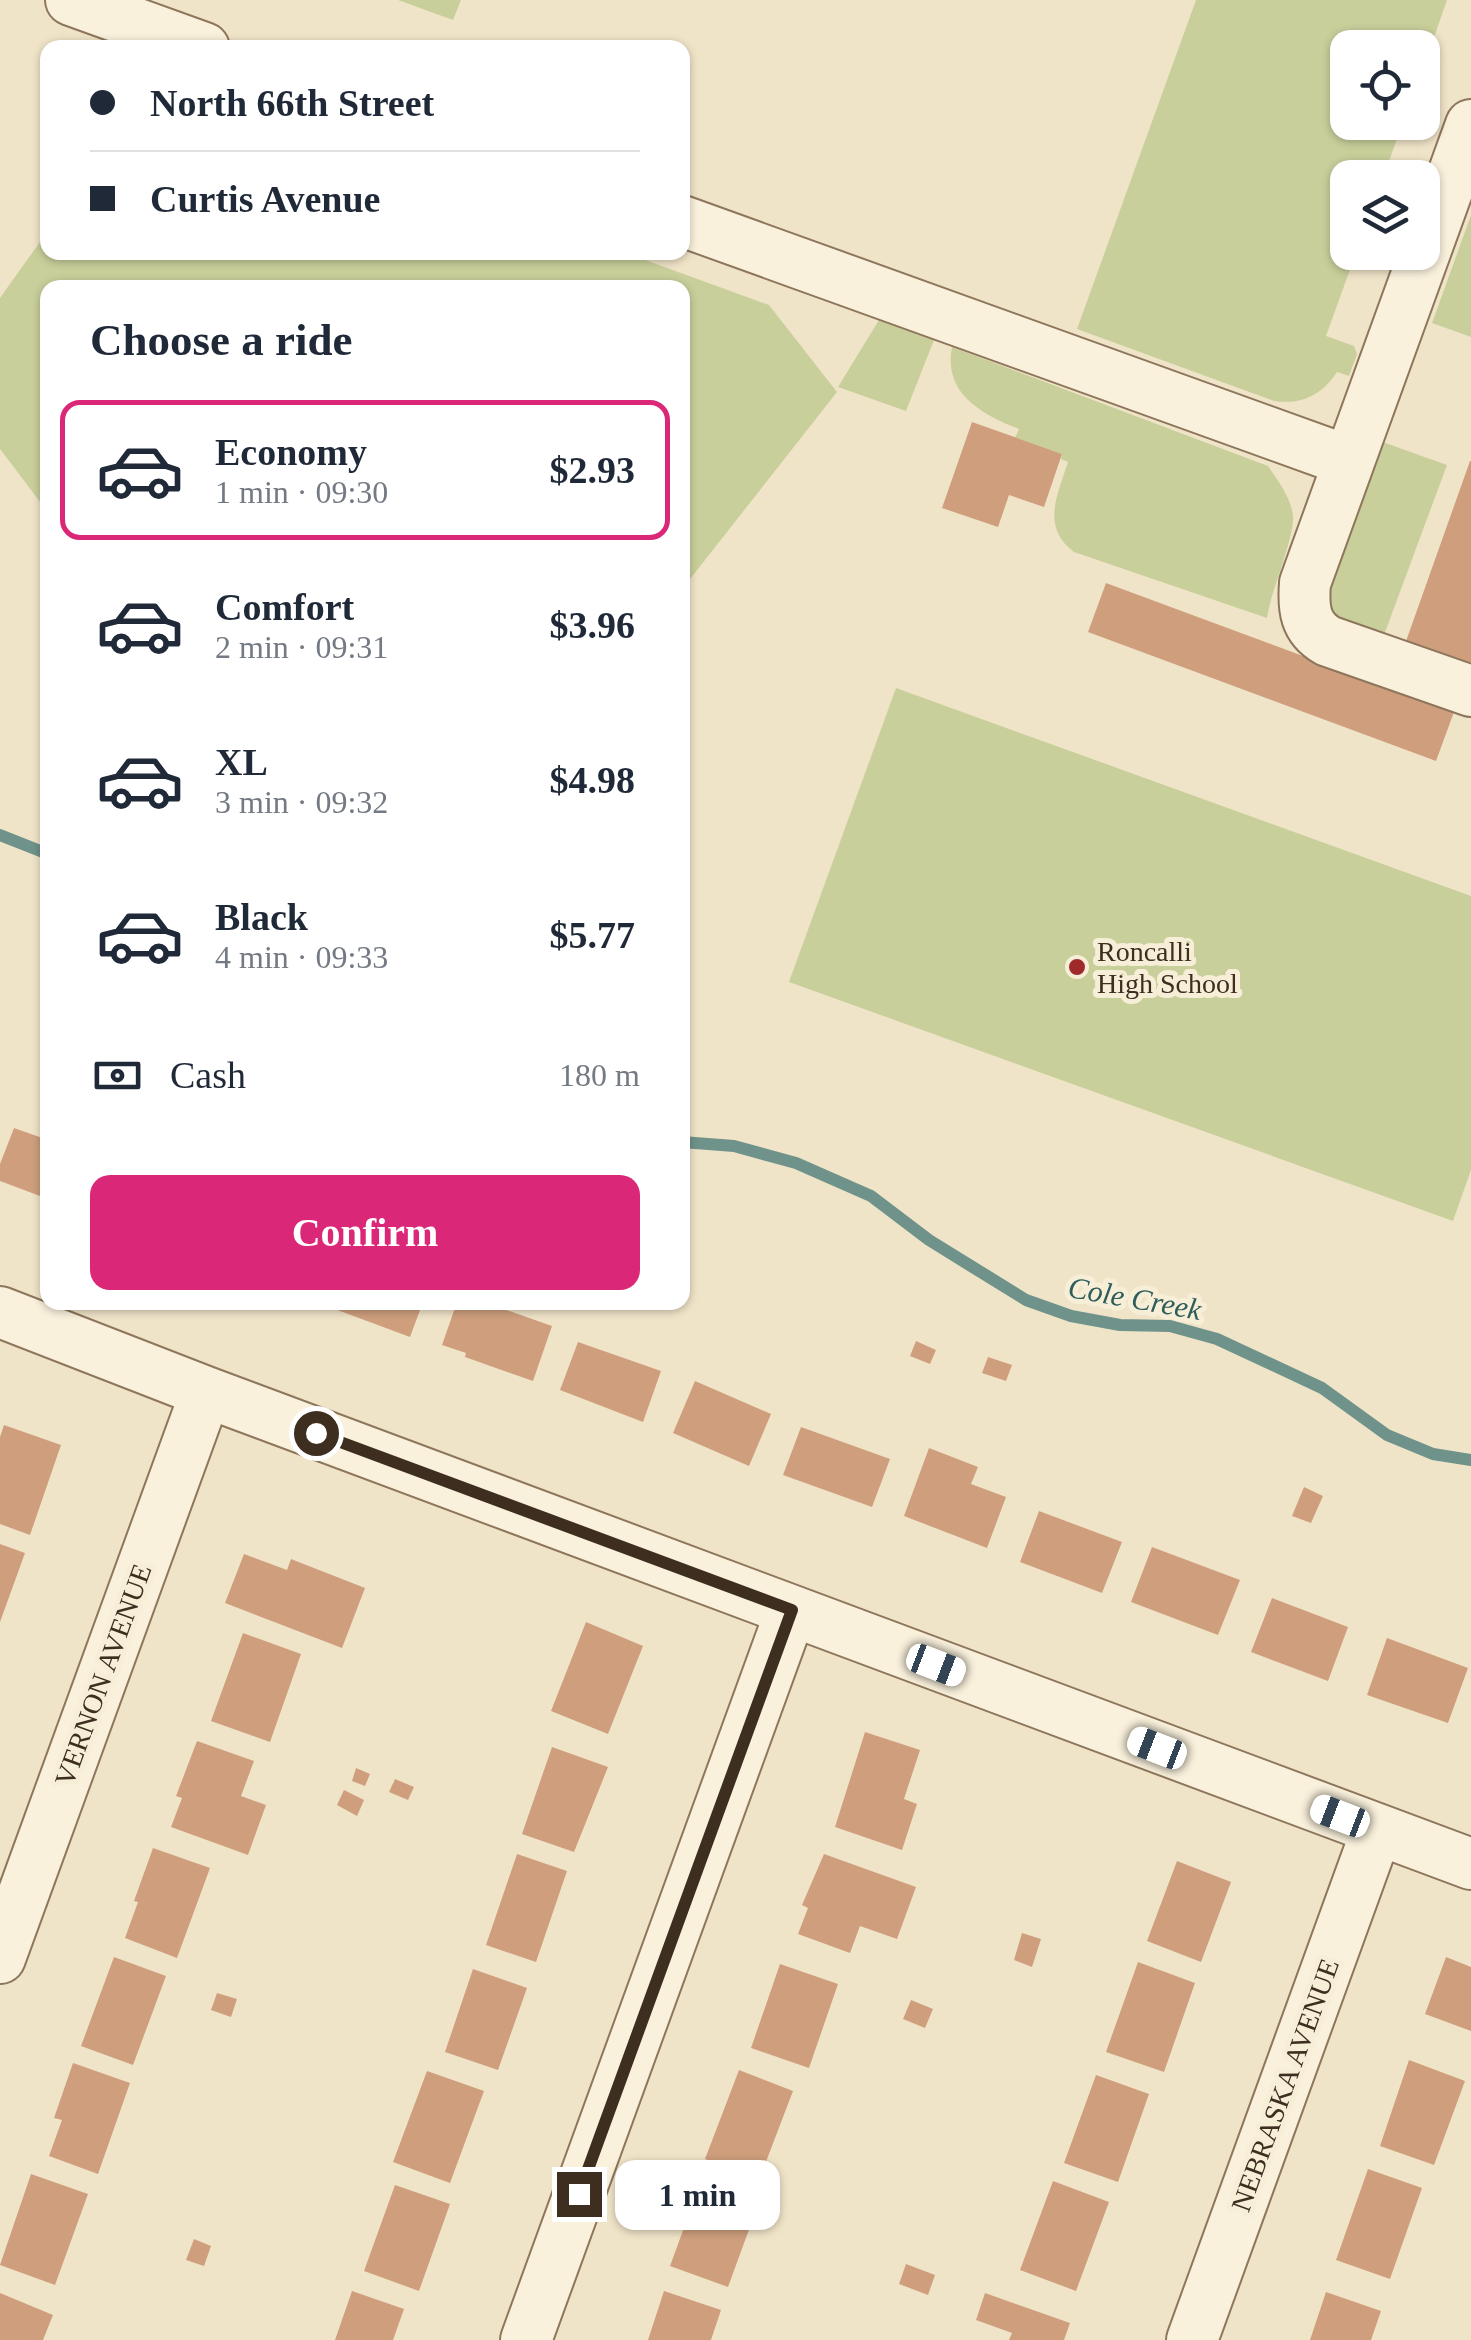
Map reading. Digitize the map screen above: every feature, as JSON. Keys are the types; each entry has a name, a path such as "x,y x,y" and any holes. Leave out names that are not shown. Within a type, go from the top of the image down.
{"street":[{"path":"71,0 182,40"},
{"path":"1471,125 1305,584 1303,604 1315,634 1328,641 1471,692"},
{"path":"690,223 1348,462"},
{"path":"0,1312 1471,1864"},
{"name":"VERNON AVENUE","path":"0,1958 206,1392"},
{"path":"526,2340 792,1610"},
{"name":"NEBRASKA AVENUE","path":"1192,2340 1377,1830"}],"green space":[{"path":"398,0 461,0 453,20"},
{"path":"1196,0 1447,0 1437,30 1330,30 1330,140 1397,140 1389,160 1330,160 1330,270 1350,270 1326,336 1354,346 1357,354 1349,376 1337,372 1325,387 1302,400 1274,401 1077,329"},
{"path":"1471,215 1471,337 1432,323"},
{"path":"40,242 40,260 645,260 769,305 837,392 690,579 690,280 40,280 40,502 0,449 0,298"},
{"path":"879,320 934,340 906,411 838,387"},
{"path":"952,347 1268,466 1287,496 1293,525 1267,618 1074,552 1058,532 1054,510 1068,462 1061,459 1062,454 1015,438 1019,429 968,400 953,377"},
{"path":"1377,440 1447,465 1384,635 1327,616 1321,602"},
{"path":"896,688 1471,896 1471,1170 1453,1221 789,982"}],"building":[{"path":"972,422 1062,454 1044,507 1009,495 998,527 942,508"},
{"path":"1471,461 1471,667 1405,644"},
{"path":"1106,583 1454,712 1436,761 1088,632"},
{"path":"14,1128 40,1137 40,1196 0,1181 0,1164"},
{"path":"337,1310 420,1310 410,1337"},
{"path":"454,1310 507,1310 552,1326 533,1381 442,1345"},
{"path":"916,1341 936,1350 930,1364 910,1356"},
{"path":"578,1342 661,1371 643,1422 560,1390"},
{"path":"988,1357 1012,1365 1006,1381 982,1373"},
{"path":"695,1381 771,1414 749,1466 673,1433"},
{"path":"4,1425 61,1445 30,1535 0,1524 0,1437"},
{"path":"801,1427 890,1459 872,1507 783,1475"},
{"path":"929,1448 978,1467 971,1484 1006,1497 987,1548 904,1516"},
{"path":"1304,1487 1323,1496 1311,1523 1292,1516"},
{"path":"1039,1511 1122,1542 1102,1593 1020,1562"},
{"path":"0,1544 25,1553 0,1622"},
{"path":"1152,1547 1240,1580 1218,1635 1131,1602"},
{"path":"244,1554 287,1570 291,1559 365,1588 342,1648 225,1603"},
{"path":"1272,1598 1348,1627 1328,1681 1251,1652"},
{"path":"586,1622 643,1646 608,1734 551,1711"},
{"path":"243,1633 301,1654 270,1742 211,1721"},
{"path":"1387,1638 1468,1668 1448,1723 1367,1695"},
{"path":"865,1732 920,1750 904,1799 917,1804 902,1850 835,1827"},
{"path":"197,1741 254,1761 241,1796 266,1805 248,1855 171,1827 182,1798 176,1796"},
{"path":"552,1747 608,1767 574,1852 522,1834"},
{"path":"356,1768 370,1774 365,1786 352,1781"},
{"path":"395,1779 414,1787 408,1800 389,1792"},
{"path":"344,1790 364,1800 357,1816 337,1805"},
{"path":"153,1848 210,1868 177,1958 125,1938"},
{"path":"517,1854 567,1871 536,1962 486,1945"},
{"path":"824,1854 916,1887 897,1939 860,1926 850,1953 798,1934 808,1908 802,1905"},
{"path":"1177,1861 1231,1882 1201,1962 1147,1941"},
{"path":"1022,1933 1041,1939 1032,1967 1014,1960"},
{"path":"114,1957 166,1976 133,2065 81,2046"},
{"path":"1446,1957 1471,1967 1471,2031 1425,2014"},
{"path":"1138,1962 1195,1983 1164,2072 1106,2052"},
{"path":"780,1964 838,1984 809,2068 751,2048"},
{"path":"473,1969 527,1988 498,2070 445,2052"},
{"path":"217,1993 237,1999 231,2017 211,2010"},
{"path":"911,2000 933,2009 925,2028 903,2019"},
{"path":"1409,2060 1465,2081 1434,2165 1380,2146"},
{"path":"73,2063 130,2083 98,2174 49,2156 62,2120 54,2118"},
{"path":"739,2070 793,2091 759,2180 705,2159"},
{"path":"427,2071 484,2091 450,2183 393,2162"},
{"path":"1096,2075 1149,2094 1118,2182 1064,2163"},
{"path":"1368,2169 1422,2188 1390,2279 1336,2260"},
{"path":"31,2174 88,2194 55,2285 0,2265"},
{"path":"1053,2181 1109,2202 1076,2291 1020,2270"},
{"path":"700,2184 758,2205 728,2287 670,2266"},
{"path":"395,2185 450,2204 419,2291 364,2271"},
{"path":"194,2239 211,2246 204,2266 186,2260"},
{"path":"906,2264 935,2275 928,2295 899,2284"},
{"path":"352,2291 404,2309 393,2340 335,2340"},
{"path":"664,2291 721,2310 711,2340 648,2340"},
{"path":"1326,2292 1381,2311 1371,2340 1310,2340"},
{"path":"0,2293 53,2315 43,2340 0,2340"},
{"path":"985,2293 1070,2323 1064,2340 1009,2340 1012,2333 976,2320"}],"waterway":[{"name":"Cole Creek","path":"0,835 40,851"},
{"name":"Cole Creek","path":"690,1143 734,1146 796,1163 871,1196 929,1240 1026,1300 1071,1316 1120,1325 1170,1326 1217,1339 1322,1388 1387,1435 1433,1454 1471,1460"}],"place":[{"name":"Roncalli High School","path":"1077,967"}],"route":[{"path":"316,1433 792,1610 579,2194"}]}
